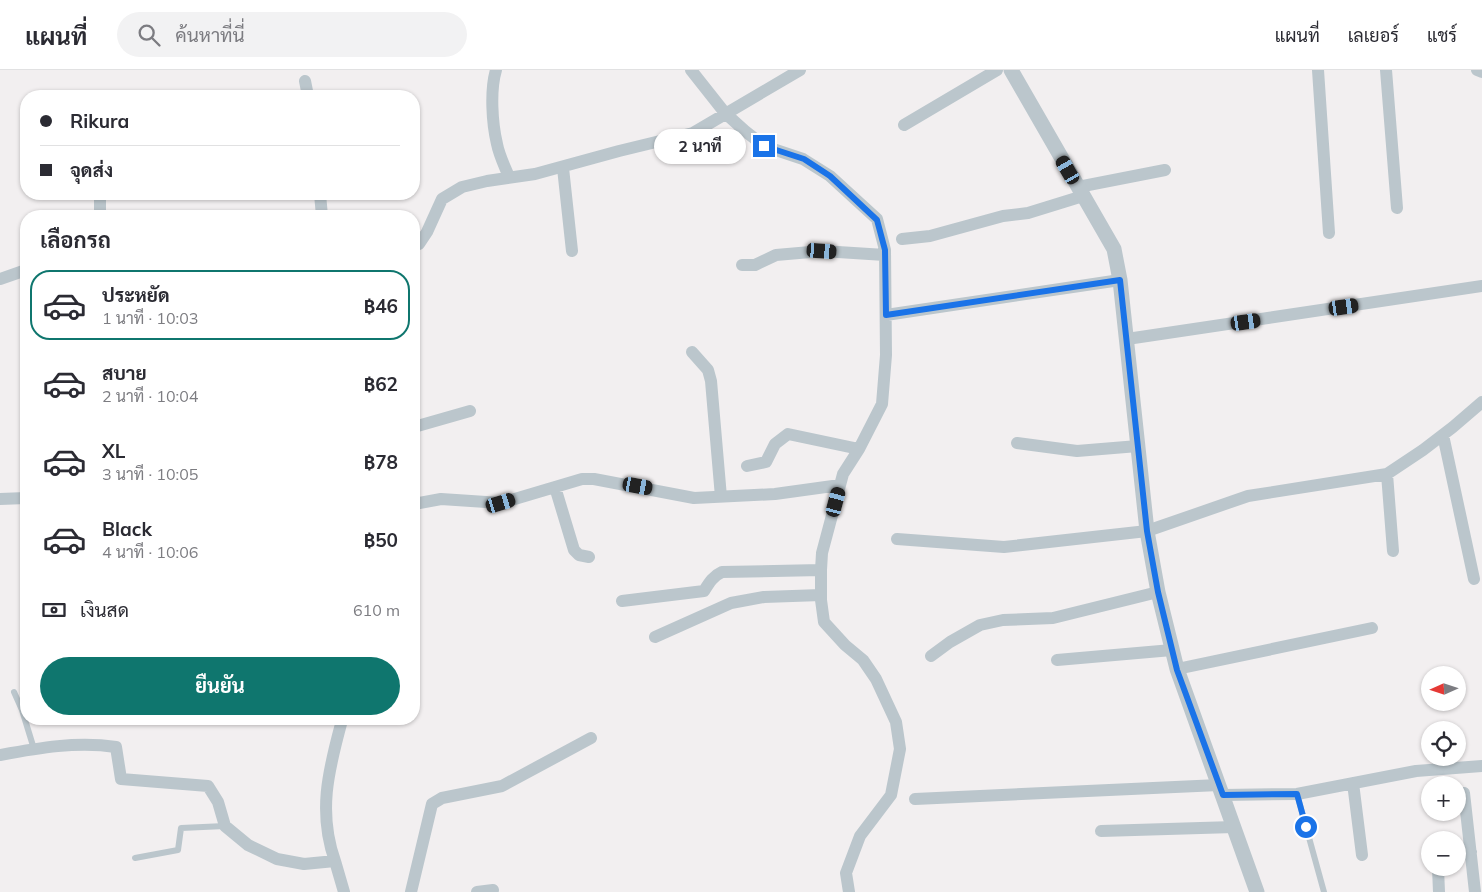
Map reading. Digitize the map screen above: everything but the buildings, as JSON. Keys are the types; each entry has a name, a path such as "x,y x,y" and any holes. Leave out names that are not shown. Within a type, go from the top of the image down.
{"street":[{"path":"496,70 493,90 493,113 497,144 510,177"},
{"path":"691,70 726,113 764,146 804,159 830,176 877,220 885,250 886,356 882,404 860,449 843,474 822,553 821,570 824,622 845,645 863,660 876,679 896,722 900,749 891,795 860,836 846,873 849,892"},
{"path":"420,242 427,232 442,199 462,187 563,168 619,151 693,133 800,70"},
{"path":"904,125 997,70"},
{"path":"1011,70 1114,249 1120,280 1127,339 1147,531 1158,592 1177,670 1257,892"},
{"path":"1318,70 1329,233"},
{"path":"1386,70 1397,208"},
{"path":"1477,70 1482,72"},
{"path":"305,81 307,90"},
{"path":"563,168 572,251"},
{"path":"902,239 930,236 1003,216 1028,212 1081,191 1165,170"},
{"path":"742,265 755,265 776,255 822,251 885,255"},
{"path":"0,279 20,272"},
{"path":"886,315 1120,280"},
{"path":"1127,339 1482,286"},
{"path":"692,352 708,370 711,381 721,497"},
{"path":"897,539 1004,547 1147,531 1248,496 1387,474 1424,450 1480,405"},
{"path":"420,425 470,411"},
{"path":"747,466 766,462 775,444 788,434 860,449"},
{"path":"1442,435 1474,579"},
{"path":"1017,444 1078,451 1138,446"},
{"path":"1387,474 1393,551"},
{"path":"420,503 441,499 501,503 582,479 594,479 694,498 775,494 840,485"},
{"path":"555,487 574,550 579,555 589,557"},
{"path":"0,499 20,498"},
{"path":"622,601 704,591 716,574 722,572 821,570"},
{"path":"931,656 980,624 1003,620 1053,618 1158,592"},
{"path":"654,637 731,603 764,597 821,595"},
{"path":"1177,670 1372,628"},
{"path":"1058,660 1172,650"},
{"path":"341,725 329,767 326,794 326,822 329,844 344,892"},
{"path":"411,892 432,804 442,798 502,786 591,738"},
{"path":"0,755 34,749 100,745 116,747 121,779 208,786 218,802 225,826 248,845 277,859 304,864 335,861"},
{"path":"915,799 1221,790 1297,794 1416,771 1482,766"},
{"path":"1352,783 1362,855"},
{"path":"1466,810 1475,892"},
{"path":"1101,832 1234,827"},
{"path":"1466,853 1471,852"},
{"path":"1438,876 1439,892"},
{"path":"478,892 493,890"}],"lane":[{"path":"14,692 20,706"},
{"path":"27,725 34,749"},
{"path":"1297,794 1324,892"},
{"path":"135,858 178,850 181,828 225,826"}],"route":[{"path":"764,146 804,159 830,176 877,220 885,250 886,315 1120,280 1147,531 1158,592 1177,670 1223,795 1297,794 1306,827"}]}
